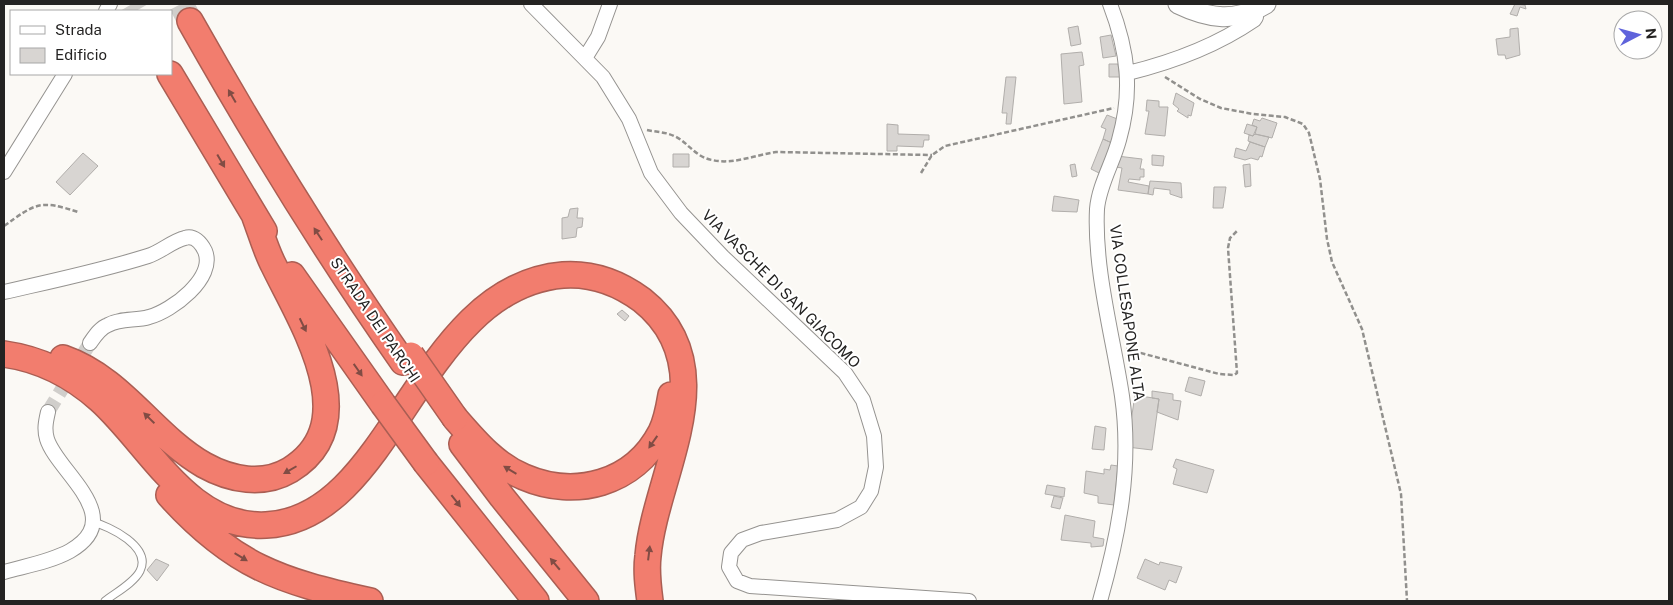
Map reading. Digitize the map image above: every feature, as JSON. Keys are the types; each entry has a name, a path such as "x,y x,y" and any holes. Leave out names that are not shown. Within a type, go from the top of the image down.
{"highway":[{"name":"STRADA DEI PARCHI","path":"190,22 249,125 365,308 407,358 508,505 586,601"},
{"path":"171,75 255,217 383,404 426,463 536,601"},
{"path":"4,348 25,348 48,353 89,370 129,399 182,450 222,474 242,480 264,479 283,474 300,464 312,451 320,436 325,418 326,397 323,374 309,338 272,263 255,217"},
{"path":"4,354 42,363 81,384 116,416 179,487 199,504 237,522 263,526 284,524 313,511 327,502 350,481 454,339 493,301 515,288 540,278 584,275 604,280 639,298 664,323 673,340 683,381 680,432 659,501 648,556 647,584 650,601"},
{"path":"172,498 196,517 211,525 238,535 259,539 289,536 320,523 360,488 472,338 501,312 519,301 557,288 579,288 601,292 619,300 637,313 651,330 663,352 670,372 671,394 668,414 661,432 648,451 631,467 613,478 595,485 572,489 549,486 523,477 489,454 451,420"},
{"path":"4,366 37,373 59,384 80,400 111,429 204,531 258,567 310,588 370,601"}],"street":[{"name":"VIA VASCHE DI SAN GIACOMO","path":"531,4 603,77 629,119 651,173 680,213 723,257 846,373 863,400 874,436 876,467 871,491 861,507 837,520 761,533 742,540 731,553 729,567 737,581 750,586 969,601"},
{"path":"585,58 598,37 610,4"},
{"name":"VIA COLLESAPONE ALTA","path":"1100,601 1114,550 1123,502 1125,423 1100,257 1097,206 1119,140 1128,73 1125,48 1110,4"},
{"path":"1178,4 1198,13 1220,18 1239,16 1260,6"},
{"path":"1128,73 1151,68 1213,45 1254,20 1260,6"},
{"path":"4,172 64,75"},
{"path":"4,292 149,256 185,238 194,238 200,243 206,253 207,267 200,280 186,296 163,312 150,317 108,324 97,333 90,343"},
{"path":"4,572 68,552 84,539 91,522 92,510 88,499 47,440 46,421 48,412"}],"lane":[{"path":"91,522 104,525 118,533 137,548 141,557 142,564 138,574 105,601"}],"path":[{"path":"1151,68 1200,98 1221,108 1253,114 1286,117 1303,124 1309,133 1320,179 1326,239 1332,262 1362,329 1399,484 1404,530 1407,601"},
{"path":"921,173 932,155 938,150 958,141 1125,106"},
{"path":"629,119 644,130 675,136 700,156 722,162 732,162 754,155 776,152 932,155"},
{"path":"4,226 31,207 42,204 54,204 78,212"},
{"path":"1113,346 1219,374 1234,375 1237,373 1228,248 1230,238 1238,230"}],"building":[{"path":"1515,4 1525,5 1526,9 1520,7 1517,16 1510,14"},
{"path":"1078,26 1081,44 1071,46 1068,28"},
{"path":"1518,28 1520,55 1506,59 1505,55 1498,55 1496,39 1510,37 1510,29"},
{"path":"1111,35 1116,56 1103,58 1100,37"},
{"path":"1082,52 1084,65 1079,66 1082,102 1064,104 1061,54"},
{"path":"1109,64 1118,64 1120,77 1109,77"},
{"path":"1006,77 1016,77 1011,124 1006,124 1007,113 1002,113"},
{"path":"1176,93 1194,103 1191,116 1188,115 1188,118 1177,111 1179,109 1173,104"},
{"path":"1147,100 1159,101 1159,107 1168,107 1165,136 1145,134 1149,111 1146,111"},
{"path":"1107,115 1120,120 1112,143 1103,139 1106,129 1101,127"},
{"path":"1262,118 1277,123 1272,138 1255,134 1257,127 1252,125 1254,119 1260,121"},
{"path":"887,124 898,125 898,134 929,135 929,140 924,140 923,147 897,146 897,151 887,151"},
{"path":"1247,124 1257,127 1253,136 1244,133"},
{"path":"1255,134 1269,137 1265,147 1248,141 1249,135 1253,136"},
{"path":"1103,139 1112,143 1101,174 1091,169"},
{"path":"1250,142 1265,147 1262,157 1260,156 1258,160 1251,158 1245,160 1234,157 1236,148 1246,151"},
{"path":"83,153 98,166 70,195 56,182"},
{"path":"673,154 689,154 689,167 673,167"},
{"path":"1152,155 1164,156 1163,166 1152,165"},
{"path":"1117,156 1142,159 1140,169 1144,169 1144,177 1140,177 1140,180 1129,179 1128,182 1149,186 1148,194 1118,190 1122,168 1116,167"},
{"path":"1075,164 1077,176 1072,177 1070,165"},
{"path":"1250,164 1251,186 1245,187 1243,165"},
{"path":"1150,181 1181,183 1182,198 1170,194 1170,190 1154,188 1153,195 1148,194"},
{"path":"1214,187 1226,187 1223,208 1213,208"},
{"path":"1054,196 1079,200 1077,212 1052,211"},
{"path":"578,208 577,218 583,218 582,227 577,228 576,237 562,239 562,218 568,217 570,209"},
{"path":"622,310 629,316 625,321 617,314"},
{"path":"1189,377 1205,381 1201,396 1185,391"},
{"path":"1152,391 1173,394 1173,400 1181,401 1178,420 1157,412 1159,399 1152,398"},
{"path":"1135,395 1159,399 1152,450 1127,447"},
{"path":"1095,426 1106,428 1104,450 1092,449"},
{"path":"1176,459 1214,470 1207,493 1173,484 1177,469 1173,467"},
{"path":"1111,465 1118,466 1114,505 1098,503 1098,496 1084,493 1086,471 1104,474 1104,469 1110,470"},
{"path":"1047,485 1065,488 1064,497 1045,494"},
{"path":"1054,496 1063,498 1060,509 1051,507"},
{"path":"1065,515 1095,521 1093,537 1104,539 1103,546 1091,547 1091,543 1061,540"},
{"path":"156,559 169,565 157,581 147,570"},
{"path":"1145,559 1159,565 1160,562 1182,567 1176,583 1169,580 1165,590 1137,578"}],"tunnel":[{"path":"132,4 135,10"},
{"path":"181,4 190,21"},
{"path":"48,412 90,343"}]}
